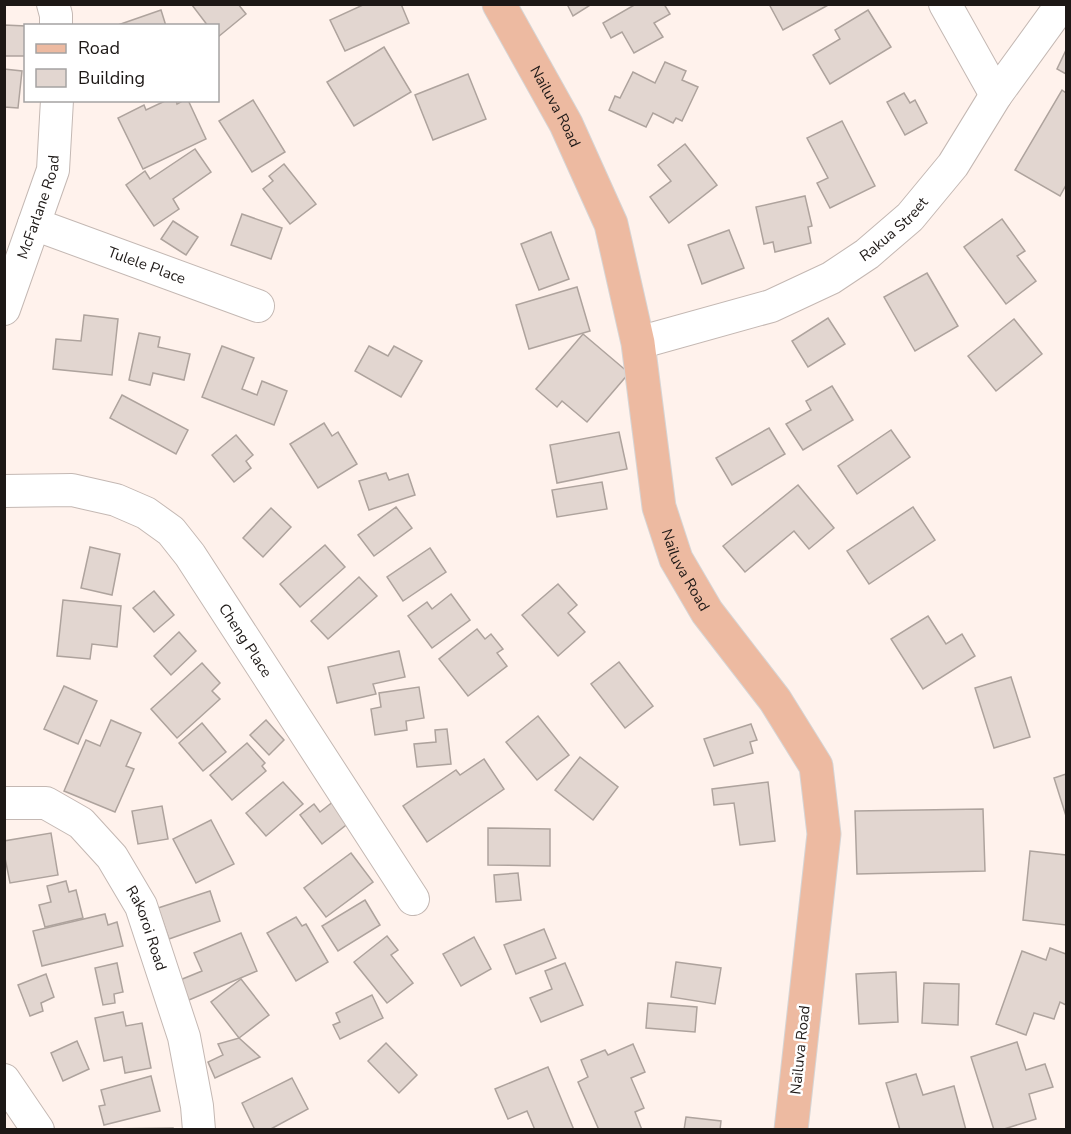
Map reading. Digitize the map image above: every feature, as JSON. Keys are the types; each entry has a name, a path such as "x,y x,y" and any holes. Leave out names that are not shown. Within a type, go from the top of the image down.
{"main road":[{"name":"Nailuva Road","path":"500,4 566,124 611,224 638,343 659,507 676,559 706,612 775,700 816,766 824,834 791,1130"}],"street":[{"path":"52,4 56,24"},
{"path":"945,4 996,95"},
{"name":"Rakua Street","path":"638,343 771,306 831,278 867,254 910,217 953,165 996,95 1062,4"},
{"name":"McFarlane Road","path":"4,309 53,170 57,102"},
{"name":"Tulele Place","path":"34,224 258,306"},
{"name":"Cheng Place","path":"4,491 72,490 116,500 146,513 171,531 190,555 413,899"},
{"name":"Rakoroi Road","path":"4,803 46,803 81,823 112,857 141,906 184,1037 197,1106 199,1130"},
{"path":"4,1080 38,1130"}],"building":[{"path":"238,4 246,14 219,36 219,24 206,24 192,5"},
{"path":"365,4 401,4 409,23 345,51 330,20"},
{"path":"567,4 592,4 573,16"},
{"path":"636,4 664,4 670,14 654,23 663,37 634,53 622,32 611,38 603,23"},
{"path":"769,4 830,4 783,30"},
{"path":"161,10 165,24 121,24"},
{"path":"868,10 891,47 830,84 813,55 840,39 835,30"},
{"path":"4,25 24,26 24,56 4,56"},
{"path":"384,47 411,92 354,126 327,82"},
{"path":"1066,50 1066,74 1057,69"},
{"path":"665,62 686,71 682,80 698,87 682,121 676,118 673,123 653,113 646,127 609,110 615,96 620,98 633,72 655,83"},
{"path":"4,69 22,71 18,108 4,107"},
{"path":"468,74 486,119 433,140 415,95"},
{"path":"1062,90 1066,93 1066,185 1060,196 1015,170"},
{"path":"904,93 910,103 915,100 927,123 905,135 887,102"},
{"path":"253,100 285,152 252,172 219,121"},
{"path":"163,102 176,102 177,104 189,102 206,139 143,169 118,118 144,105 146,110"},
{"path":"842,121 875,186 830,208 817,183 828,178 807,138"},
{"path":"685,144 717,185 669,223 650,197 671,181 658,165"},
{"path":"195,149 211,172 173,199 179,209 154,226 126,185 145,171 150,179"},
{"path":"284,164 316,204 290,224 263,189 273,181 269,176"},
{"path":"805,196 812,226 808,227 811,243 775,252 773,242 764,244 756,207"},
{"path":"242,214 282,228 271,259 231,245"},
{"path":"1002,219 1025,251 1017,256 1036,281 1006,304 964,247"},
{"path":"173,221 198,237 186,255 161,239"},
{"path":"729,230 744,268 702,284 688,245"},
{"path":"551,232 569,279 539,290 521,244"},
{"path":"927,273 958,326 915,351 884,297"},
{"path":"577,287 590,331 529,349 516,305"},
{"path":"84,315 118,319 112,375 53,369 56,339 81,341"},
{"path":"828,318 845,344 808,367 792,341"},
{"path":"1014,319 1042,354 996,391 968,356"},
{"path":"139,333 160,337 158,347 190,354 184,380 153,373 150,385 129,380"},
{"path":"583,334 629,373 587,422 562,401 557,407 536,389"},
{"path":"222,346 254,358 242,389 257,395 262,381 287,391 274,425 202,397"},
{"path":"369,346 388,356 394,346 422,361 401,397 355,371"},
{"path":"832,386 853,420 803,450 786,424 811,410 806,401"},
{"path":"122,395 188,430 176,454 110,418"},
{"path":"324,423 332,436 338,432 357,464 318,488 290,444"},
{"path":"769,428 785,454 732,485 716,458"},
{"path":"891,430 910,457 857,494 838,466"},
{"path":"619,432 627,469 557,483 550,445"},
{"path":"236,435 253,455 246,461 251,468 234,482 212,455"},
{"path":"386,473 389,480 408,474 415,495 369,510 359,481"},
{"path":"602,482 607,509 557,517 552,490"},
{"path":"798,485 834,528 809,549 794,531 745,572 723,546"},
{"path":"396,507 412,528 374,556 358,535"},
{"path":"913,507 935,540 869,584 847,551"},
{"path":"271,508 291,527 263,557 243,538"},
{"path":"325,545 345,567 300,607 280,584"},
{"path":"90,547 120,554 112,595 81,588"},
{"path":"430,548 446,572 403,601 387,577"},
{"path":"359,577 377,596 328,639 311,621"},
{"path":"558,584 577,605 568,613 585,632 558,656 522,615"},
{"path":"154,591 174,615 154,632 133,608"},
{"path":"451,594 470,620 432,648 408,616 427,602 432,609"},
{"path":"63,600 121,606 117,647 92,644 90,659 57,656"},
{"path":"928,616 946,644 962,634 975,656 923,689 891,639"},
{"path":"477,629 485,639 491,634 503,649 497,653 507,666 468,696 439,659"},
{"path":"179,632 196,651 171,675 154,656"},
{"path":"399,651 405,677 373,684 376,694 337,703 328,667"},
{"path":"619,662 653,706 625,728 591,684"},
{"path":"202,663 220,683 212,691 220,699 177,738 151,709"},
{"path":"1011,677 1030,737 994,748 975,688"},
{"path":"64,686 97,701 78,744 44,729"},
{"path":"419,687 424,718 406,721 407,730 375,735 371,709 381,707 379,693"},
{"path":"538,716 569,755 537,780 506,742"},
{"path":"111,720 141,733 126,766 134,769 115,812 64,791 86,740 100,746"},
{"path":"266,720 284,740 269,755 250,735"},
{"path":"202,723 226,752 203,771 179,743"},
{"path":"751,724 757,740 750,742 753,753 714,766 704,739"},
{"path":"447,729 451,764 417,767 414,744 436,742 435,730"},
{"path":"247,743 265,763 262,766 266,771 232,800 210,775"},
{"path":"580,757 618,787 593,820 555,790"},
{"path":"484,759 504,789 427,842 403,806 456,770 460,775"},
{"path":"1066,774 1066,816 1054,778"},
{"path":"283,782 303,804 266,836 246,813"},
{"path":"768,782 775,841 740,845 734,803 714,805 712,789"},
{"path":"339,797 355,818 322,844 300,815 314,804 320,812"},
{"path":"162,806 168,839 138,844 132,811"},
{"path":"983,809 985,871 857,874 855,811"},
{"path":"211,820 234,864 196,883 173,839"},
{"path":"488,828 550,829 550,866 488,865"},
{"path":"51,833 58,875 10,883 4,841"},
{"path":"1030,851 1066,855 1066,925 1023,920"},
{"path":"351,853 373,882 326,917 304,888"},
{"path":"518,873 521,900 496,902 494,875"},
{"path":"66,881 69,892 76,890 83,918 45,927 39,905 51,902 47,886"},
{"path":"210,891 220,921 169,939 158,908"},
{"path":"365,900 380,925 338,951 322,926"},
{"path":"105,914 108,925 117,922 123,946 42,966 33,931"},
{"path":"296,917 302,926 306,924 328,962 296,981 267,933"},
{"path":"544,929 556,958 516,974 504,945"},
{"path":"241,933 257,971 189,1000 180,980 202,971 194,953"},
{"path":"387,936 398,950 391,955 413,983 387,1003 354,962"},
{"path":"474,937 491,969 461,986 443,954"},
{"path":"1050,948 1066,954 1066,1005 1060,1002 1054,1019 1034,1013 1026,1035 996,1024 1022,951 1046,960"},
{"path":"676,962 721,968 715,1004 671,997"},
{"path":"117,963 123,992 114,994 115,1003 103,1005 95,968"},
{"path":"565,963 583,1005 541,1022 530,998 552,989 545,971"},
{"path":"896,972 898,1022 859,1024 856,974"},
{"path":"46,974 54,997 41,1003 43,1011 30,1016 18,985"},
{"path":"241,979 269,1015 239,1038 211,1002"},
{"path":"924,983 959,984 958,1025 922,1023"},
{"path":"372,995 383,1018 340,1039 333,1025 340,1022 336,1013"},
{"path":"648,1003 697,1007 695,1032 646,1028"},
{"path":"123,1012 126,1026 142,1023 151,1068 125,1073 122,1057 104,1061 95,1018"},
{"path":"239,1038 260,1057 215,1078 208,1062 223,1055 218,1044"},
{"path":"77,1041 89,1069 63,1081 51,1053"},
{"path":"1017,1042 1026,1070 1045,1064 1053,1087 1029,1094 1036,1119 994,1130 971,1057"},
{"path":"386,1043 417,1075 399,1093 368,1061"},
{"path":"633,1044 645,1072 631,1078 644,1108 635,1112 642,1130 599,1130 578,1082 588,1077 581,1060 605,1050 608,1055"},
{"path":"548,1067 574,1130 535,1130 527,1111 508,1119 495,1089"},
{"path":"916,1074 923,1095 954,1086 966,1130 900,1130 886,1083"},
{"path":"151,1076 160,1111 104,1125 99,1106 105,1105 101,1090"},
{"path":"292,1078 308,1109 269,1130 255,1130 242,1103"},
{"path":"686,1117 721,1121 720,1130 684,1130"},
{"path":"173,1128 173,1130 104,1130 104,1129"}]}
